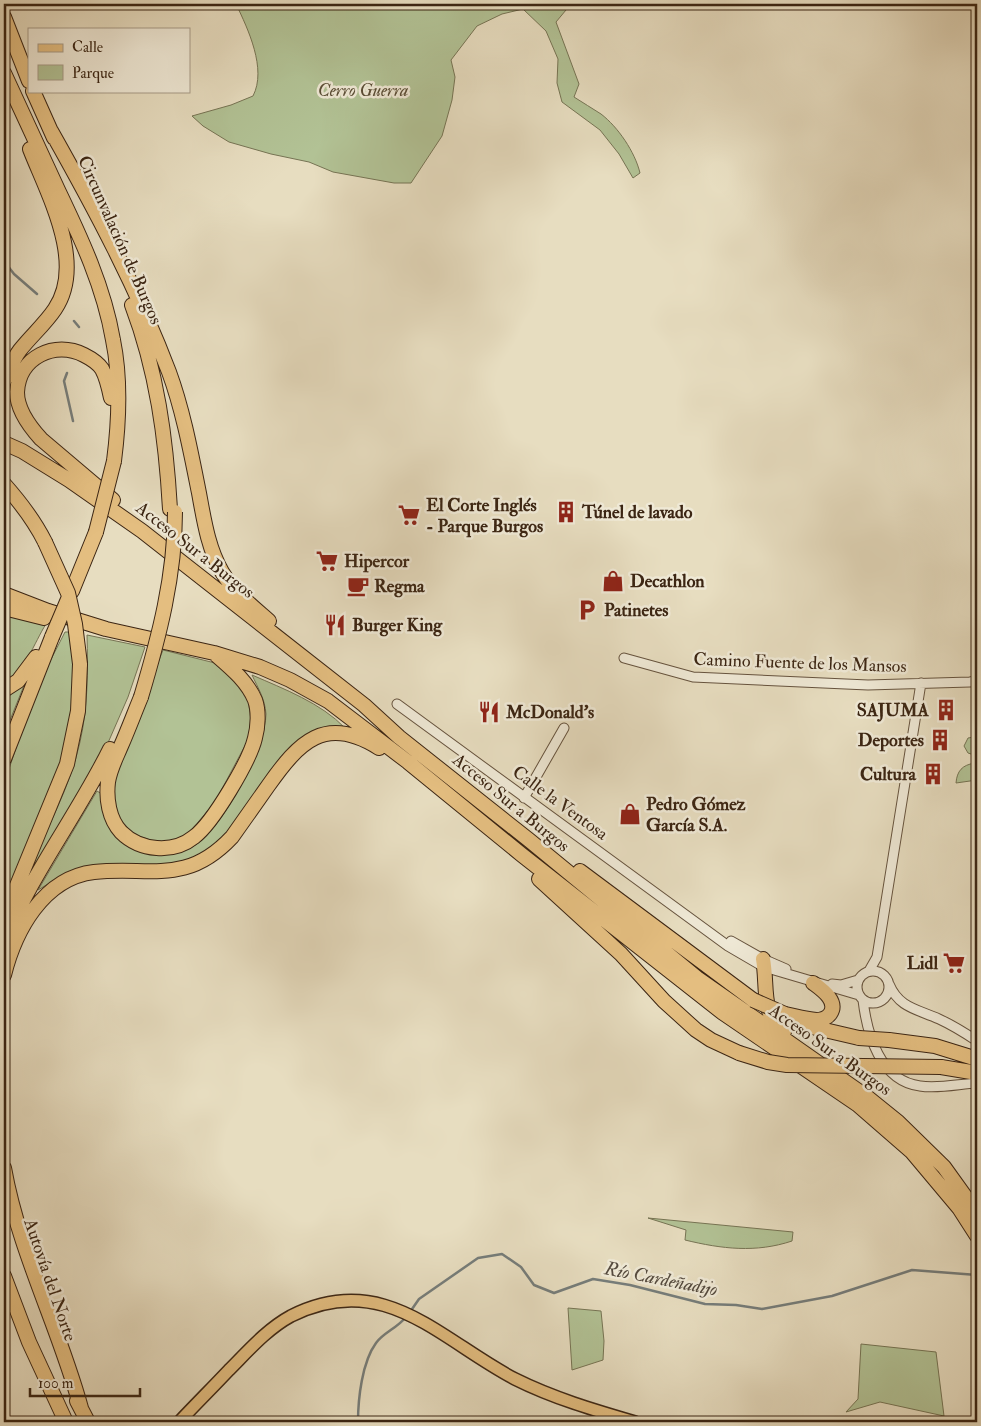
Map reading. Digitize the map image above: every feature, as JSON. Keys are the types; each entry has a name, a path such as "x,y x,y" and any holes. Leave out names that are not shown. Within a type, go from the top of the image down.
{"highway":[{"path":"4,17 28,78"},
{"path":"4,74 24,135 55,214 68,260 64,293 55,309 18,352 4,381"},
{"name":"Circunvalación de Burgos","path":"4,74 72,220 100,288 114,341 116,362 118,405 114,461 96,532 52,637 43,650"},
{"name":"Circunvalación de Burgos","path":"4,940 25,896 104,763 138,695 161,603 173,511 163,424 153,371 136,317 103,239 33,92"},
{"path":"51,131 100,219 144,313 169,373 194,469 206,529 218,564 236,592 347,686 364,705 753,1000 816,1028 859,1038 935,1046 977,1059"},
{"path":"114,461 110,436 112,400 108,383 101,368 75,350 61,348 46,351 37,357 26,368 17,392 24,417 41,439 125,511 142,531"},
{"name":"Acceso Sur a Burgos","path":"4,443 69,480 142,531 364,705 399,737 529,840 697,978 867,1097 898,1122 918,1146 977,1236"},
{"path":"4,484 38,527 68,593 75,624 80,664 78,711 66,764 4,917"},
{"name":"Acceso Sur a Burgos","path":"4,594 48,611 106,629 214,652 260,667 290,680 328,701 405,759 723,1013 918,1146 944,1167 977,1213"},
{"path":"4,608 90,629 106,629"},
{"path":"4,690 25,674 43,650"},
{"path":"4,759 43,650"},
{"path":"138,695 110,772 107,797 112,817 121,832 143,845 166,849 194,838 206,826 229,792 255,739 258,722 256,702 243,680 214,652"},
{"path":"4,975 9,955 18,933 32,911 55,889 73,878 86,874 117,871 165,872 202,861 232,837 288,758 309,740 323,735 348,734 405,759"},
{"path":"489,828 514,856 621,954 664,1001 696,1030 711,1040 739,1053 768,1062 787,1065 941,1068 977,1072"},
{"path":"763,963 766,1002 769,1015 776,1026 878,1097 900,1116 918,1146"},
{"path":"784,1014 816,1020 828,1016 832,1012 832,1001 820,985"},
{"path":"4,1168 15,1216 29,1261 72,1376 81,1408"},
{"name":"Autovía del Norte","path":"4,1204 22,1269 60,1364 88,1422"},
{"path":"4,1276 29,1342 66,1422"}],"main road":[{"path":"179,1422 254,1344 268,1332 290,1317 307,1309 329,1303 350,1301 370,1302 402,1310 514,1378 546,1393 635,1422"}],"street":[{"name":"Camino Fuente de los Mansos","path":"624,658 672,673 693,677 868,685 977,680"},
{"path":"869,971 877,956 921,683"},
{"name":"Calle la Ventosa","path":"397,704 728,946 763,963 820,985 861,998"},
{"path":"524,798 564,728"},
{"path":"877,956 882,974 892,992 902,1003 940,1019 977,1041"},
{"path":"882,974 878,971 864,973 858,980 857,990 879,1056 893,1074 910,1084 920,1086 977,1083"},
{"name":"Calle la Ventosa","path":"820,985 841,985 858,980"},
{"path":"861,998 873,1003 879,1002 887,995 889,984"}],"green space":[{"name":"Cerro Guerra","path":"236,4 571,4 556,22 579,84 574,97 601,114 614,126 630,149 640,173 633,178 619,154 600,130 562,102 557,83 558,59 546,31 523,9 502,14 477,26 451,60 455,77 452,100 442,136 411,183 394,183 333,172 309,162 229,142 203,126 192,116 231,105 253,96 257,85 257,62 246,25"},
{"path":"4,614 46,624 23,666 11,679 4,683"},
{"path":"65,632 72,632 73,651 73,699 68,734 62,759 45,809 4,905 4,784 29,709 43,675"},
{"path":"87,635 145,647 128,697 97,768 31,875 27,873 64,792 80,742 85,716 87,689"},
{"path":"163,650 219,664 234,678 248,699 251,720 248,740 215,802 188,834 171,842 153,841 133,834 115,813 112,788 128,740"},
{"path":"252,675 313,704 325,711 345,728 323,730 237,825 196,861 162,867 118,865 66,873 38,890 97,791 102,794 112,831 115,836 127,845 142,849 175,852 192,847 204,838 216,825 228,807 259,747 266,714 261,694"},
{"path":"25,683 4,735 4,699"},
{"path":"968,738 977,738 977,753 974,755 968,753 964,746"},
{"path":"975,763 977,764 977,780 956,783 961,769"},
{"path":"648,1218 793,1232 792,1241 779,1245 752,1248 712,1246 685,1240 686,1230"},
{"path":"568,1308 601,1311 604,1341 603,1360 572,1370"},
{"path":"861,1344 936,1352 944,1416 880,1402 846,1412 858,1399"}],"waterway":[{"path":"4,261 14,274 37,294"},
{"path":"74,321 79,327"},
{"path":"67,373 64,381 73,421"},
{"name":"Río Cardeñadijo","path":"410,1312 419,1299 478,1258 502,1254 521,1267 534,1285 554,1293 593,1279 630,1285 705,1304 736,1305 762,1309 832,1296 912,1270 977,1275"},
{"name":"Río Cardeñadijo","path":"358,1422 364,1370 371,1351 379,1339 405,1318"}],"place":[{"name":"Túnel de lavado","path":"566,512"},
{"name":"El Corte Inglés - Parque Burgos","path":"409,515"},
{"name":"Hipercor","path":"327,561"},
{"name":"Decathlon","path":"613,581"},
{"name":"Regma","path":"358,586"},
{"name":"Patinetes","path":"587,610"},
{"name":"Burger King","path":"335,625"},
{"name":"SAJUMA","path":"946,710"},
{"name":"McDonald's","path":"489,712"},
{"name":"Deportes","path":"940,740"},
{"name":"Cultura","path":"933,774"},
{"name":"Pedro Gómez García S.A.","path":"630,814"},
{"name":"Lidl","path":"954,963"}]}
